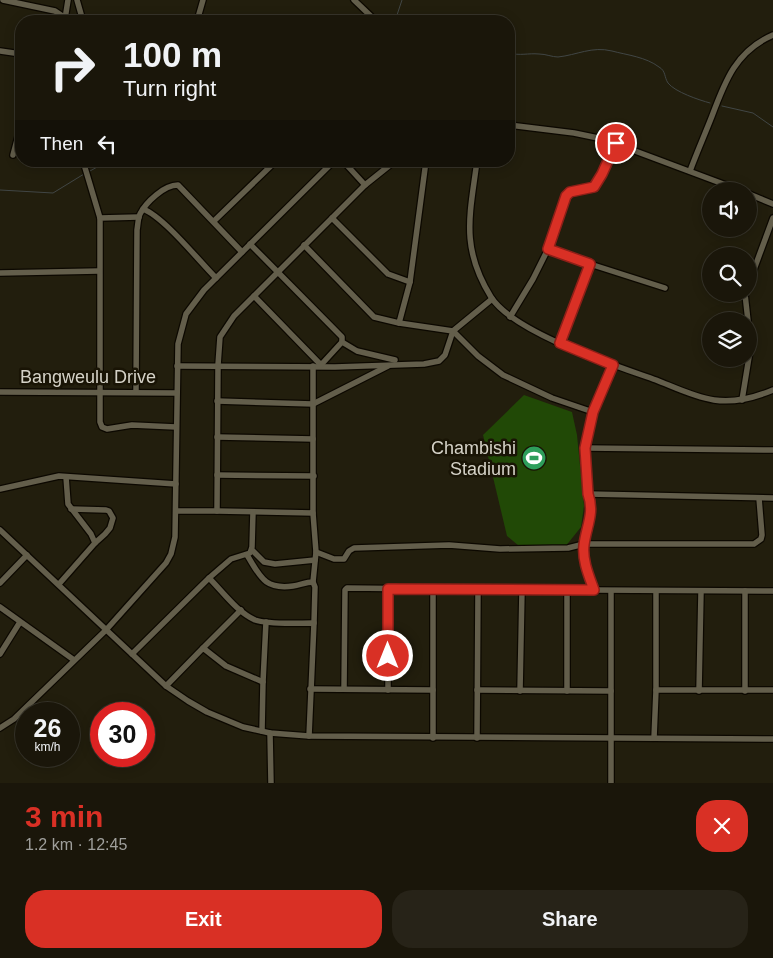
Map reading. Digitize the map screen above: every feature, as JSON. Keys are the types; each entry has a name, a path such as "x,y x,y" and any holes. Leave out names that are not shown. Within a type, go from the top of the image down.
{"street":[{"path":"3,0 55,11 60,15"},
{"path":"67,15 68,0"},
{"path":"77,0 82,15"},
{"path":"199,15 203,0"},
{"path":"354,0 370,15"},
{"path":"690,171 730,74 751,48 773,35"},
{"path":"0,51 15,53"},
{"path":"515,126 574,133 616,143 719,182"},
{"path":"510,317 533,279 548,249 566,196 570,192 594,187 616,143"},
{"path":"12,155 15,145"},
{"path":"86,167 100,218 100,422 102,427 107,429 132,426 176,427"},
{"path":"214,221 270,167"},
{"path":"0,728 14,719 106,630 166,563 174,546 177,366 180,333 186,314 197,297 328,167"},
{"path":"348,167 365,185"},
{"path":"217,511 218,365 219,344 224,331 234,316 278,271 365,185 388,167"},
{"path":"400,323 410,282 425,167"},
{"path":"475,167 468,226 469,241 477,270 492,299 510,317 560,343 613,365 705,398 742,400 773,390"},
{"path":"136,392 137,230 139,217 143,209 162,192 171,186 178,185 242,252"},
{"path":"757,197 773,204"},
{"path":"143,209 150,212 164,224 216,278"},
{"path":"100,218 139,217"},
{"path":"332,218 388,274 410,282"},
{"path":"757,261 773,218"},
{"path":"250,244 342,338 342,342 357,351 393,362"},
{"path":"304,245 374,317 453,331 478,356 503,375 552,398 593,412"},
{"path":"548,249 665,288"},
{"path":"560,343 590,264"},
{"path":"0,273 99,271"},
{"path":"254,296 318,366"},
{"path":"177,366 318,366 393,362 424,364 439,361 446,356 453,331 492,299"},
{"path":"309,736 314,623 313,582 316,552 313,514 313,404 318,366 342,342"},
{"path":"217,401 313,404 393,362"},
{"path":"594,590 585,563 584,544 588,530 591,501 588,494 585,448 593,412 613,365"},
{"path":"742,400 747,367"},
{"name":"Bangweulu Drive","path":"0,392 176,393"},
{"path":"217,437 313,439"},
{"path":"585,448 773,450"},
{"path":"217,475 314,476"},
{"path":"0,489 53,477 176,484"},
{"path":"66,477 67,500 71,509 91,534 95,543"},
{"path":"588,494 773,498"},
{"path":"316,552 339,560 344,558 354,548 449,544 500,549 568,548 584,544 754,544 761,539 762,535 759,498"},
{"path":"59,584 110,528 113,518 112,514 106,510 71,509"},
{"path":"176,511 313,514"},
{"path":"252,512 249,552 259,575 269,584 288,586 313,582"},
{"path":"0,530 166,686 207,712 243,727 270,733 309,736 773,740"},
{"path":"132,654 209,578 231,559 249,552"},
{"path":"249,552 264,562 275,564 315,560"},
{"path":"0,583 26,555"},
{"path":"209,578 240,610 254,619 266,622 314,623"},
{"path":"344,689 345,590 348,588 701,592 773,591"},
{"path":"388,589 388,690"},
{"path":"433,590 433,738"},
{"path":"477,738 478,590"},
{"path":"520,691 522,590"},
{"path":"567,590 567,691"},
{"path":"611,591 611,783"},
{"path":"654,738 656,591"},
{"path":"745,591 745,691"},
{"path":"699,691 701,592"},
{"path":"0,607 74,660"},
{"path":"166,686 240,610"},
{"path":"0,654 20,622"},
{"path":"262,731 266,622"},
{"path":"203,648 226,666 263,682"},
{"path":"310,689 433,690"},
{"path":"477,690 611,691"},
{"path":"656,690 773,690"},
{"path":"270,733 271,783"}],"green space":[{"name":"Chambishi Stadium","path":"524,395 572,412 577,435 584,506 581,527 565,547 519,546 507,536 483,435"}],"waterway":[{"path":"397,15 402,0"},
{"path":"515,54 542,54 558,57 585,51 605,50 630,55 648,61 661,69 668,83 676,90 710,103"},
{"path":"722,106 753,113 773,127"},
{"path":"90,171 97,167"},
{"path":"0,190 53,193 84,174"}],"place":[{"name":"Chambishi Stadium","path":"534,458"}],"route":[{"path":"388,656 388,589 594,590 584,556 584,544 588,530 591,501 588,494 585,448 593,412 613,365 560,343 590,264 548,249 566,196 570,192 594,187 616,143"}]}
